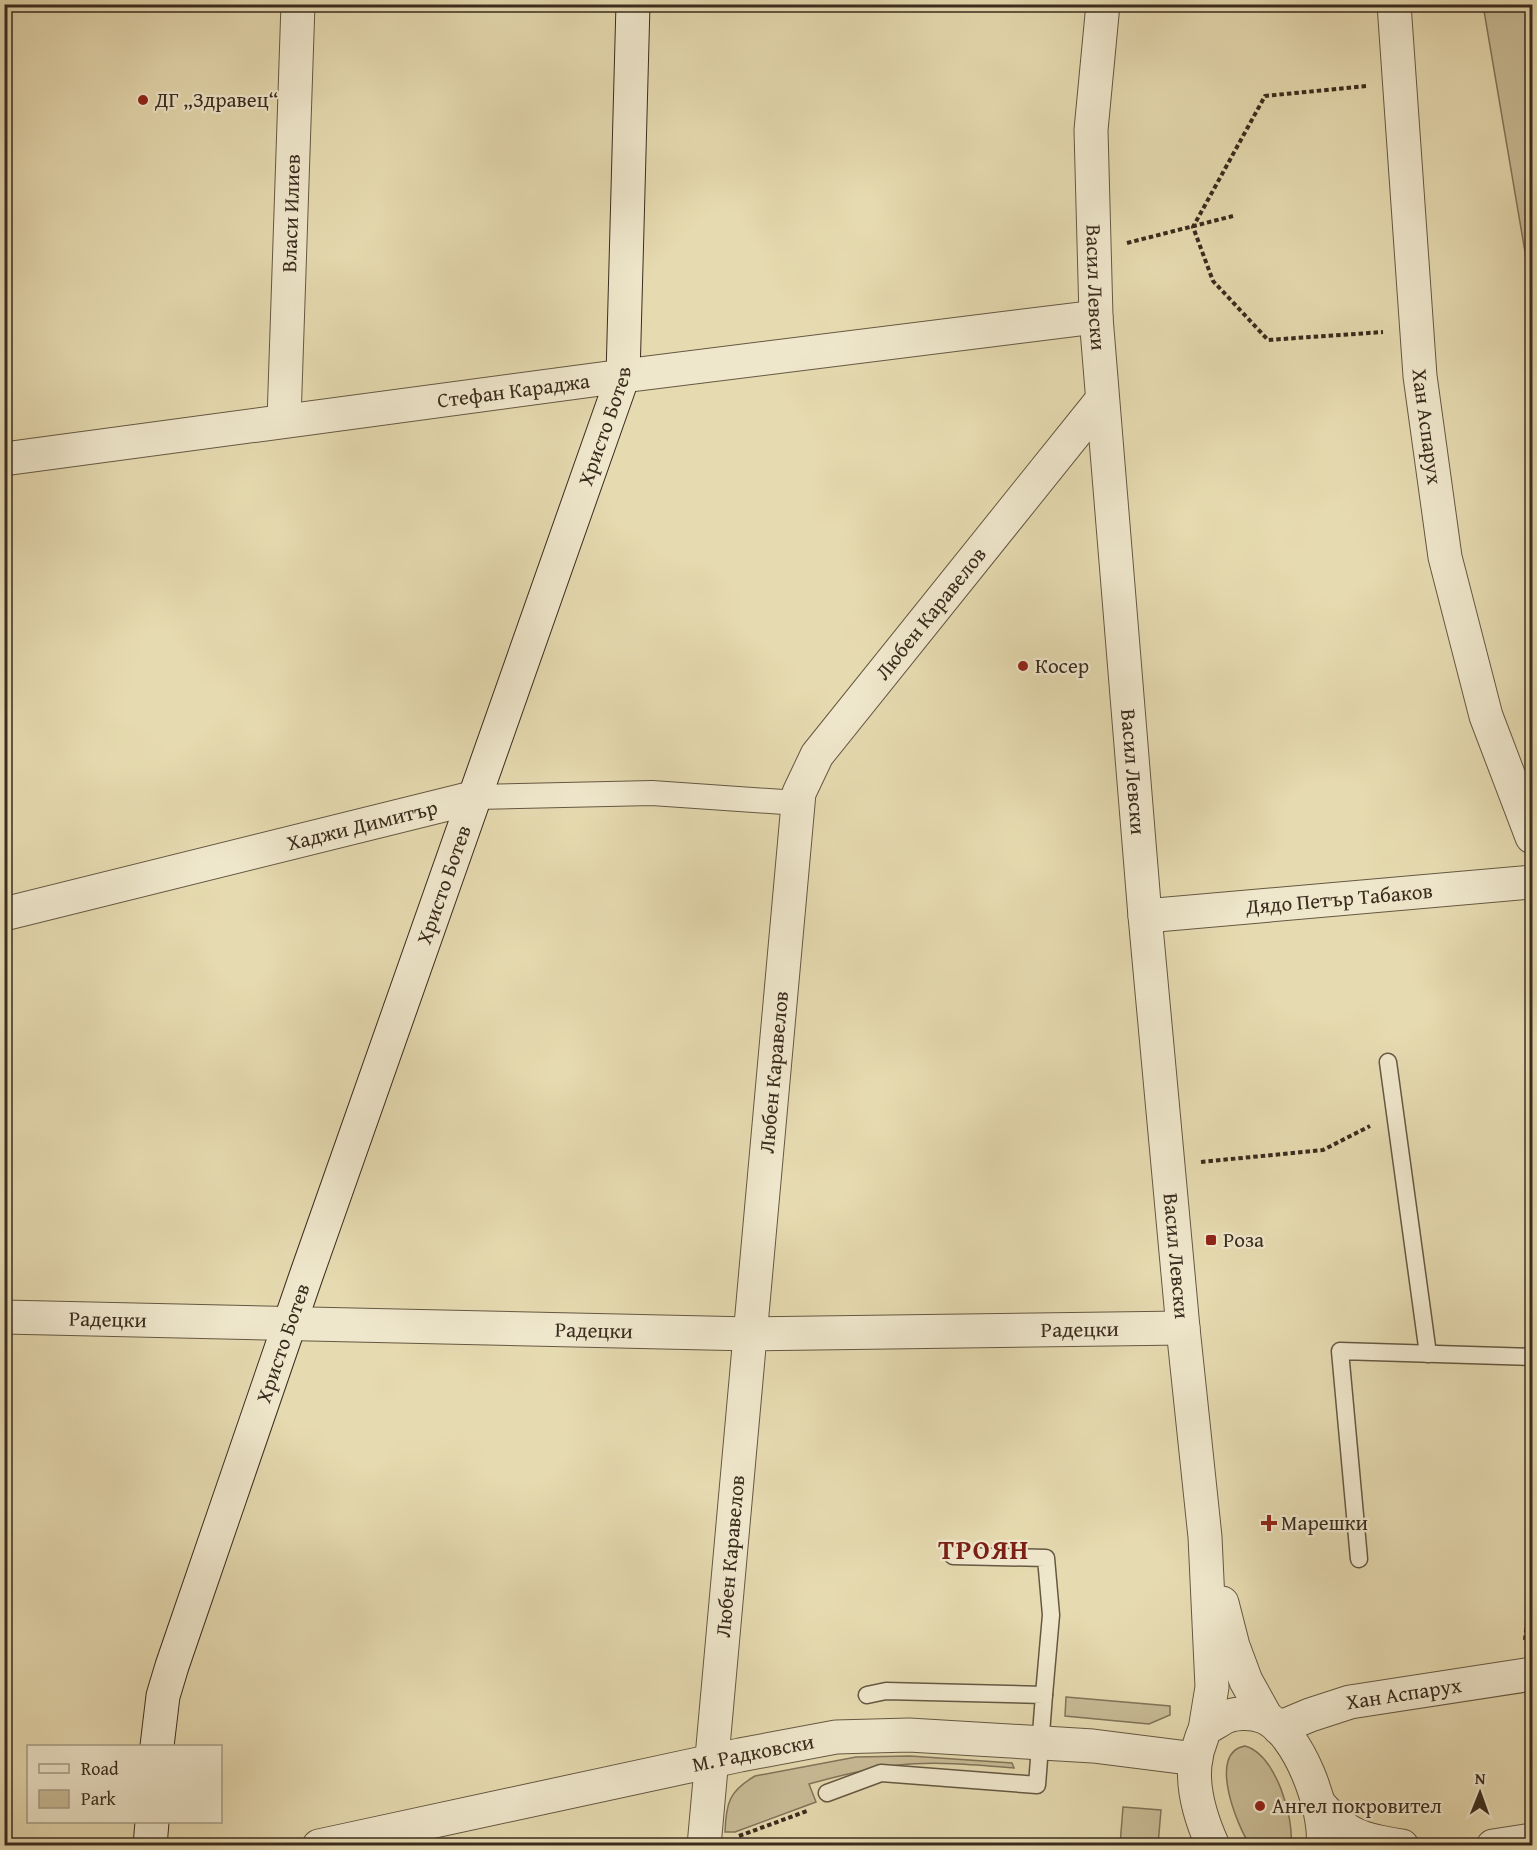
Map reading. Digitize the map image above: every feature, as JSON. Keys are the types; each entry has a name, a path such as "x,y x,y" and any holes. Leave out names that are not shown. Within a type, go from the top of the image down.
{"street":[{"name":"Власи Илиев","path":"284,420 298,4"},
{"name":"Христо Ботев","path":"157,1745 163,1696 172,1666 289,1324 623,376 633,4"},
{"name":"Васил Левски","path":"1103,4 1091,130 1096,317 1101,402 1145,916 1205,1537 1212,1687 1195,1780 1198,1804 1213,1845"},
{"name":"Хан Аспарух","path":"1394,4 1420,376 1445,557 1486,716 1533,837"},
{"name":"Стефан Караджа","path":"4,459 284,420 1096,317"},
{"name":"Любен Каравелов","path":"704,1845 799,794 817,755 1101,402"},
{"name":"Хаджи Димитър","path":"4,914 476,797 652,793 798,803"},
{"name":"Дядо Петър Табаков","path":"1145,916 1533,882"},
{"name":"Радецки","path":"4,1317 751,1334 1183,1328"},
{"name":"Васил Левски","path":"1205,1537 1233,1646 1246,1681 1272,1723 1295,1749 1308,1770 1319,1804"},
{"name":"Хан Аспарух","path":"1272,1723 1310,1715 1350,1702 1527,1675"},
{"path":"1201,1744 1227,1716 1247,1713 1272,1723"},
{"name":"М. Радковски","path":"319,1845 836,1737 909,1735 1094,1746 1201,1744"},
{"path":"1319,1804 1322,1816 1323,1845"},
{"path":"1319,1804 1336,1824 1352,1834 1374,1842 1402,1845"},
{"path":"150,1845 152,1823"},
{"path":"1493,1845 1533,1840"}],"lane":[{"path":"1388,1062 1428,1354"},
{"path":"1359,1559 1340,1351 1533,1357"},
{"path":"827,1793 881,1773 1037,1785 1051,1616 1046,1558 953,1556"},
{"path":"867,1695 886,1691 1044,1695"}],"path":[{"path":"1399,82 1265,96 1193,227 1213,281 1268,340 1417,329"},
{"path":"1094,252 1233,216"},
{"path":"1168,1165 1323,1150 1395,1113"},
{"path":"1527,1675 1533,1573"},
{"path":"738,1837 818,1807 827,1793"}],"green space":[{"path":"1483,5 1532,5 1532,293"},
{"path":"1066,1697 1170,1706 1170,1715 1149,1724 1065,1716"},
{"path":"1245,1746 1266,1761 1281,1788 1289,1819 1291,1845 1250,1845 1244,1836 1228,1791 1226,1775 1228,1761 1234,1751"},
{"path":"910,1756 1012,1763 1014,1768 927,1763 888,1766 854,1773 809,1784 816,1802 735,1832 725,1832 726,1813 734,1793 755,1776 856,1757"},
{"path":"1123,1807 1161,1810 1158,1845 1120,1845"}],"place":[{"name":"ДГ „Здравец“","path":"143,100"},
{"name":"Косер","path":"1023,666"},
{"name":"Роза","path":"1211,1240"},
{"name":"Марешки","path":"1269,1523"},
{"name":"Ангел покровител","path":"1260,1806"}],"district":[{"name":"ТРОЯН","path":"984,1550"}]}
